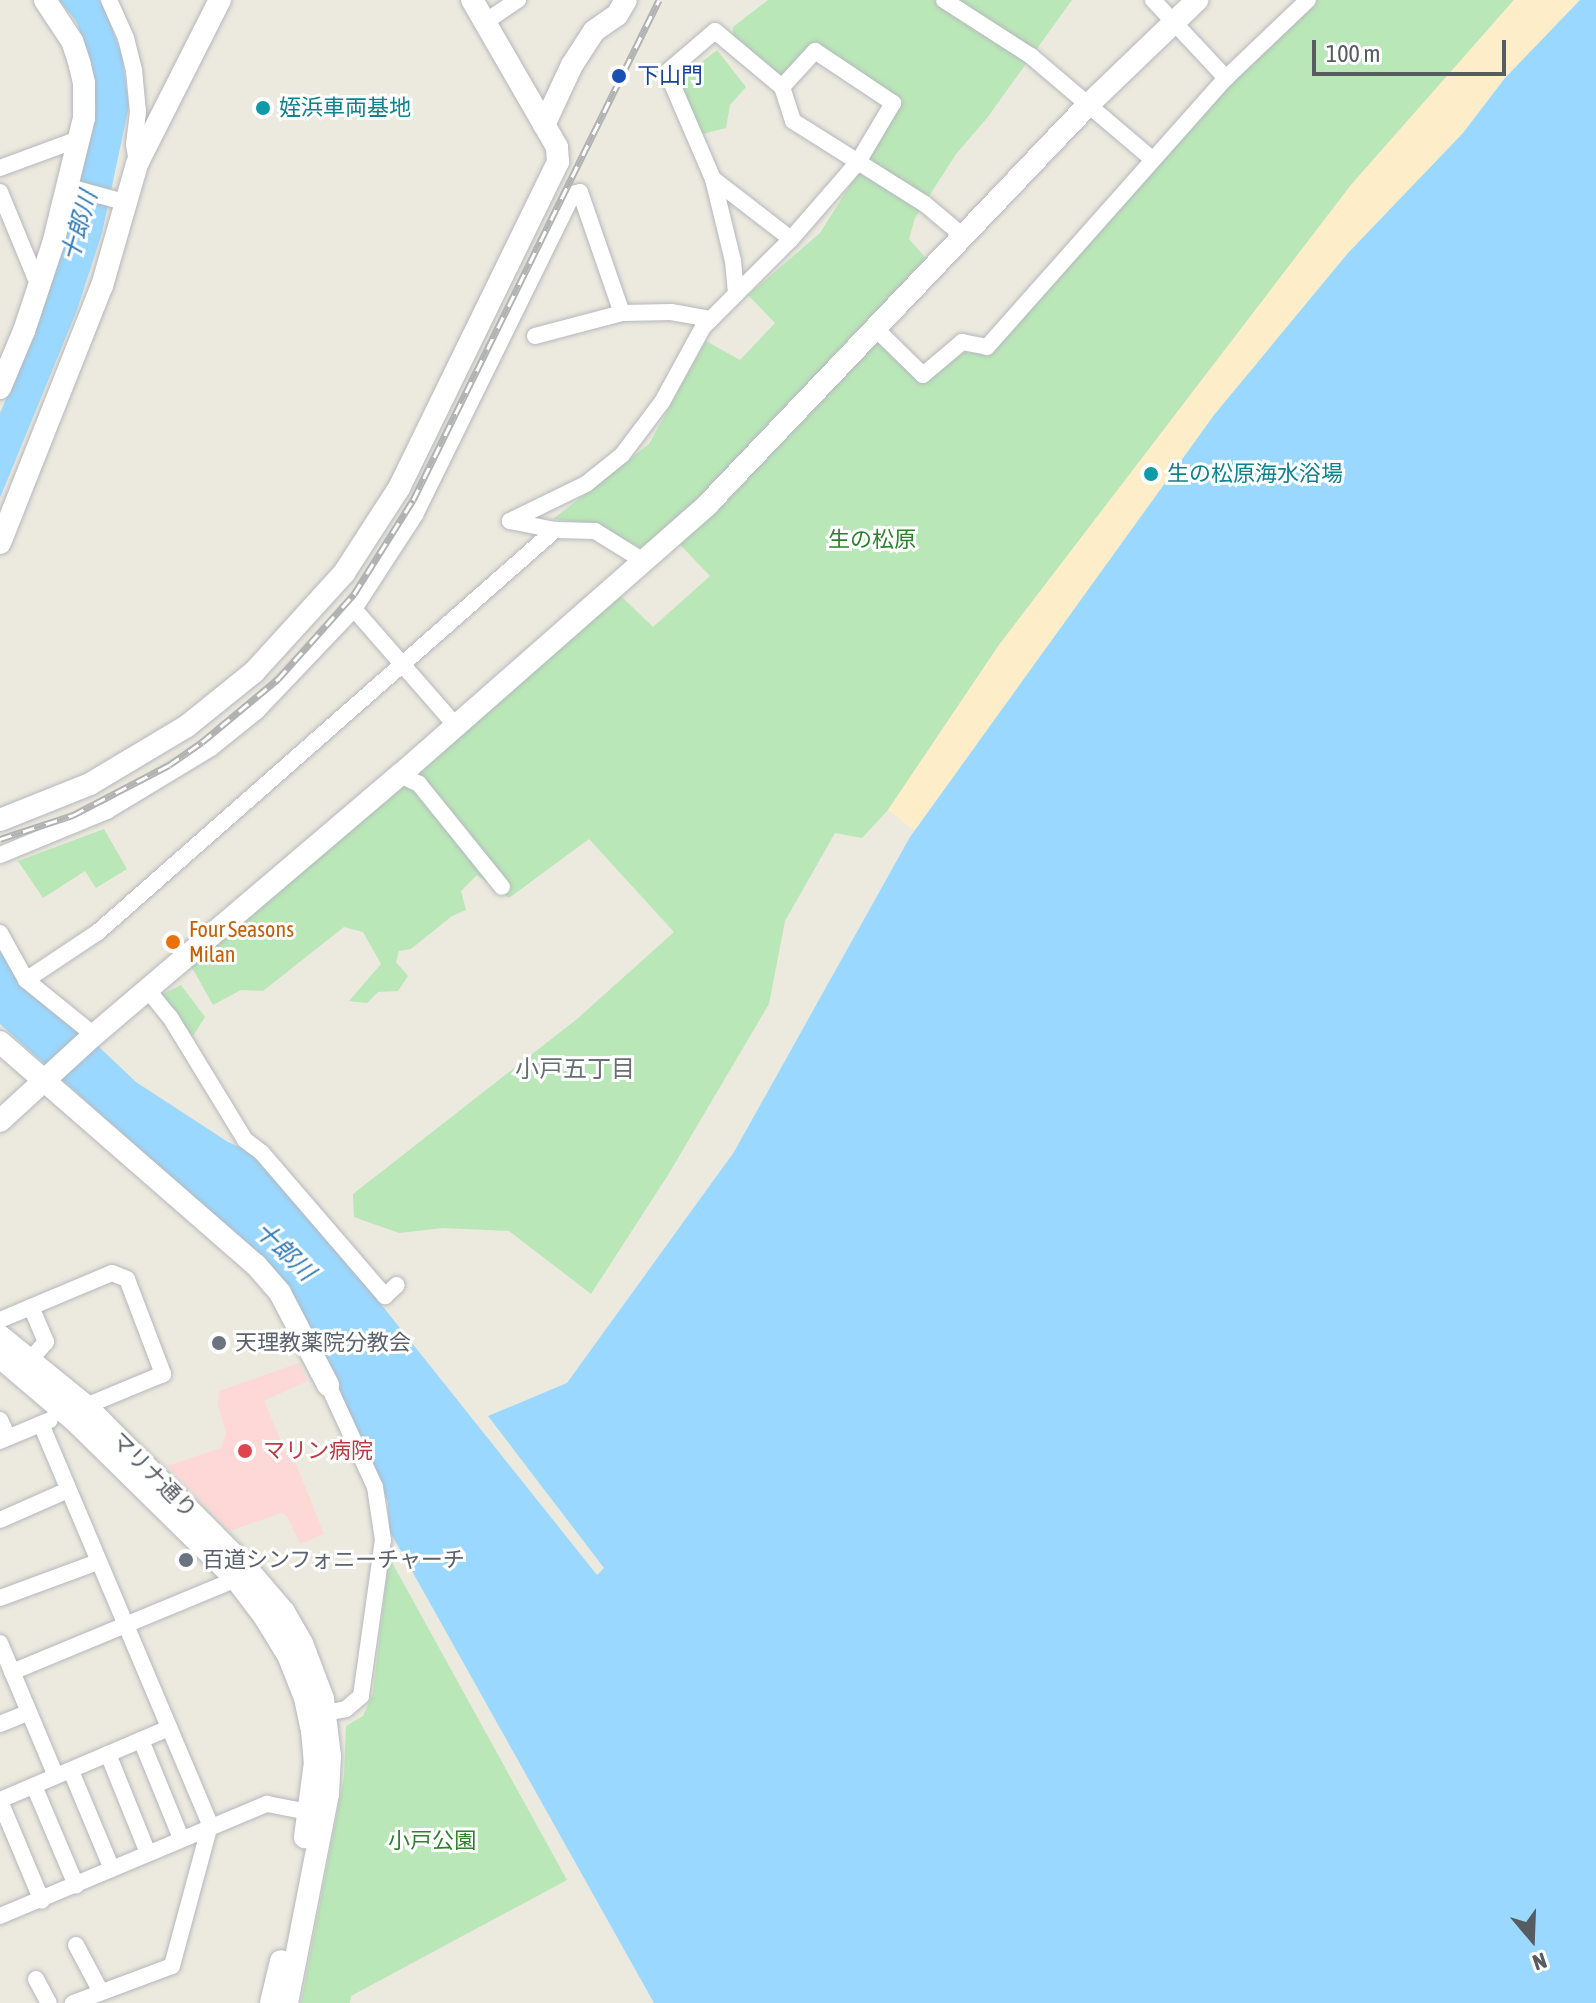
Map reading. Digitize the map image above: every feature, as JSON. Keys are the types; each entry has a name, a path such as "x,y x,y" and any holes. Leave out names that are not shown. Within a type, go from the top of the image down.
{"street":[{"path":"0,388 42,280 70,187 85,104 80,65 72,41 45,0"},
{"path":"109,0 126,38 134,70 138,112 134,144 137,164"},
{"path":"0,543 102,286 120,200 220,0"},
{"path":"0,820 90,784 187,726 254,672 344,573 399,488 555,175 557,147 472,0"},
{"path":"485,22 518,0"},
{"path":"544,125 572,65 594,31 617,15 626,0"},
{"path":"944,0 1031,56 1152,159"},
{"path":"1153,0 1226,78"},
{"path":"0,1121 94,1035 400,775 708,504 1087,106 1197,0"},
{"path":"875,328 923,375 962,342 987,347 1226,78 1308,0"},
{"path":"736,294 733,261 713,179 667,72 715,31 782,87 793,121 925,204 964,237"},
{"path":"645,562 595,531 555,530 510,521 586,484 622,455 662,402 703,327 791,239 858,162 893,103 815,51 782,87"},
{"path":"0,168 81,138"},
{"path":"713,179 791,239"},
{"path":"70,187 120,200"},
{"path":"0,192 35,277 42,280"},
{"path":"0,855 107,811 211,748 257,711 354,609 415,515 573,194 580,192 622,313"},
{"path":"535,336 622,313 671,312 711,319"},
{"path":"26,980 98,932 555,530"},
{"path":"354,609 456,726"},
{"path":"400,775 419,784 502,887"},
{"path":"0,933 26,980 94,1035"},
{"path":"147,989 170,1017 245,1140 262,1153 385,1296 397,1285"},
{"path":"0,1042 256,1265 280,1293 303,1331 375,1487 381,1510 383,1540 361,1696 356,1703 326,1713"},
{"path":"0,1320 112,1273 127,1279 163,1374 4,1439 0,1420"},
{"path":"31,1307 46,1342 31,1359"},
{"name":"マリナ通り","path":"0,1336 31,1359 236,1579 288,1655 305,1698 315,1762 292,1918 271,2003"},
{"name":"マリナ通り","path":"0,1357 77,1410 243,1564 284,1612 315,1673 326,1713 330,1756 328,1794 287,2003"},
{"path":"41,1424 210,1825 172,1966 73,2003"},
{"path":"0,1520 68,1490"},
{"path":"0,1598 98,1562"},
{"path":"12,1672 236,1579"},
{"path":"1,1649 29,1712 112,1869"},
{"path":"0,1724 29,1712"},
{"path":"42,1901 0,1800 169,1728"},
{"path":"141,1740 181,1838"},
{"path":"108,1754 148,1853"},
{"path":"34,1786 76,1885"},
{"path":"1,1914 42,1901 210,1825 267,1804 309,1812"},
{"path":"76,1945 101,1992"},
{"path":"36,1979 49,2003"}],"shaded area":[{"name":"マリン病院","path":"299,1363 307,1381 264,1401 287,1455 292,1454 324,1534 300,1544 287,1516 281,1513 230,1531 167,1466 221,1448 226,1432 218,1406 219,1391"}],"green space":[{"name":"生の松原","path":"768,0 1072,0 987,118 956,154 915,218 909,239 925,257 922,270 863,327 922,380 955,351 986,354 1148,167 1313,0 1514,0 1351,185 999,645 888,810 862,838 835,833 785,921 769,1004 668,1175 591,1294 509,1231 443,1228 399,1233 354,1217 353,1194 577,1019 674,932 589,839 509,898 477,875 461,891 466,910 452,916 411,949 399,951 396,962 408,976 398,991 378,992 367,1003 349,1001 381,964 363,932 344,927 263,991 241,990 213,1005 190,964 621,596 653,627 710,576 669,533 647,551 595,524 553,519 649,444 706,341 740,360 775,323 748,295 820,233 903,101 815,43 786,77 733,50 733,27"},
{"path":"717,50 746,87 730,105 726,128 702,134 676,82"},
{"path":"104,829 127,869 96,888 85,871 43,898 18,861"},
{"path":"181,985 205,1017 193,1036 159,996"},
{"name":"小戸公園","path":"389,1557 567,1880 351,1996 350,2003 301,2003 344,1777 346,1726 363,1716 373,1693"}],"sand":[{"name":"生の松原海水浴場","path":"1514,0 1580,0 1505,78 1463,133 1214,415 915,831 888,810 999,645 1351,185"}],"water":[{"name":"十郎川","path":"59,0 99,0 103,5 122,55 129,106 102,233 77,310 0,498 0,413 33,336 66,237 96,110 89,55 76,21"},
{"name":"十郎川","path":"1580,0 1596,0 1596,2003 654,2003 389,1530 388,1502 304,1318 269,1265 0,1024 0,952 29,990 78,1027 136,1082 228,1142 256,1154 325,1234 597,1575 604,1568 488,1416 567,1383 734,1152 910,837 1214,415 1348,253 1463,133 1505,78"}],"railway":[{"path":"0,839 73,815 169,765 278,679 354,594 413,500 659,0"}],"place":[{"name":"下山門","path":"619,76"},
{"name":"姪浜車両基地","path":"263,108"},
{"name":"生の松原海水浴場","path":"1151,474"},
{"name":"Four Seasons Milan","path":"173,942"},
{"name":"天理教薬院分教会","path":"219,1343"},
{"name":"マリン病院","path":"245,1451"},
{"name":"百道シンフォニーチャーチ","path":"186,1560"}],"district":[{"name":"小戸五丁目","path":"575,1069"}]}
